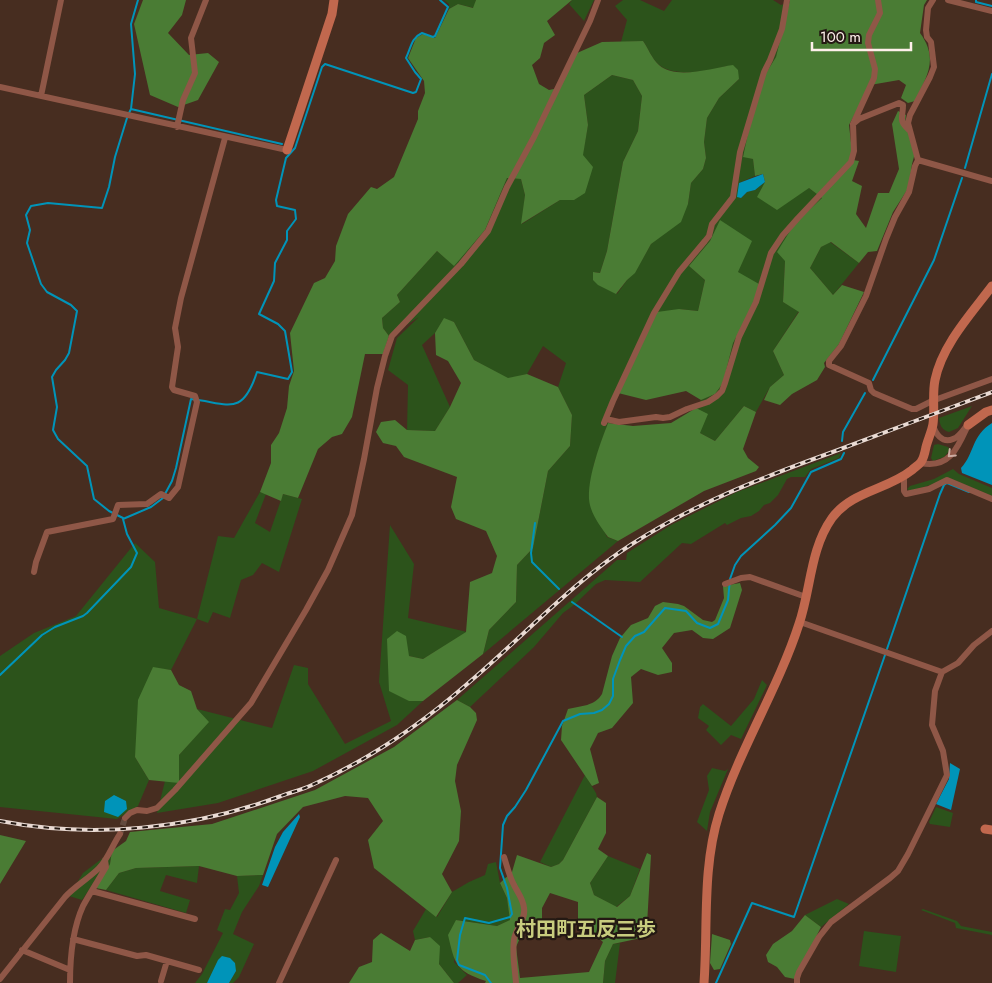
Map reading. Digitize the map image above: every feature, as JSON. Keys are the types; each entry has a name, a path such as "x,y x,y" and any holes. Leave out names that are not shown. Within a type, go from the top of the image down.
{"street":[{"path":"41,96 61,0"},
{"path":"177,127 183,100 195,74 191,38 206,0"},
{"path":"0,87 225,138 287,150 332,14 334,0"},
{"path":"124,818 137,810 147,811 157,808 175,790 251,702 306,610 328,570 352,515 377,388 392,336 461,264 488,231 499,202 534,137 590,21 598,0"},
{"path":"787,0 782,29 764,72 740,152 733,197 712,224 709,236 679,272 662,299 637,347 605,421 619,422 670,417 708,402 722,391 733,352 756,302 771,252 788,229 851,162 854,151 853,124 874,78 868,43 880,13 878,0"},
{"path":"933,0 928,8 926,30 927,37 931,42 934,66 910,115 908,123 912,132 918,160 910,192 895,217 866,296 841,346 829,362 829,365 869,383 874,393 912,409 992,380"},
{"path":"948,0 992,12"},
{"path":"853,124 859,119 899,103 903,105 901,117 903,125 912,132"},
{"path":"34,572 47,532 113,519 118,505 147,504 161,494 168,498 178,487 196,399 174,390 172,387 178,347 175,328 225,138"},
{"path":"918,160 992,181"},
{"path":"992,286 955,336 941,361 935,380 932,401 933,424 936,433 941,438 954,439 968,425 992,410"},
{"path":"704,983 708,874 719,814 800,622 819,541 837,512 849,501 888,485 904,476 921,462 933,424"},
{"path":"921,462 937,464 948,457 960,444 968,425"},
{"path":"904,476 904,491 906,494 929,489 947,480 992,499"},
{"path":"726,584 741,578 750,577 806,598"},
{"path":"800,622 942,672"},
{"path":"797,983 797,978 825,928 853,904 898,871 908,854 947,775 945,758 932,725 934,691 942,672 958,663 974,645 992,631"},
{"path":"0,979 65,897 76,885 99,868 120,834"},
{"path":"504,857 524,909 524,917 517,928 514,940 516,983"},
{"path":"70,983 73,939 78,920 106,867 105,860"},
{"path":"279,983 336,860"},
{"path":"92,891 195,919"},
{"path":"73,939 199,970"},
{"path":"22,950 70,970"},
{"path":"162,981 167,962"}],"green space":[{"path":"143,0 186,0 182,15 168,33 189,55 208,53 219,62 198,100 178,107 150,95 134,24"},
{"path":"444,0 476,0 474,8 458,4 449,9 449,4"},
{"path":"476,0 572,0 547,21 555,35 544,43 540,58 532,65 539,84 549,90 559,88 577,53 602,42 643,41 659,65 675,72 694,72 733,65 738,70 739,79 719,98 707,118 704,142 706,158 703,169 691,183 688,204 681,222 651,244 635,273 616,294 598,285 593,280 593,272 600,273 607,251 623,162 638,131 642,96 633,80 612,75 584,95 588,125 583,155 593,167 585,193 574,200 560,200 521,224 525,195 521,179 507,178 485,230 454,266 437,251 397,295 400,302 382,318 383,328 389,336 383,354 365,354 352,417 342,434 332,437 318,449 298,498 283,494 281,501 260,492 271,463 271,445 279,433 287,408 289,386 294,371 290,333 314,283 325,278 335,261 336,246 348,214 371,187 377,189 394,177 418,119 418,111 425,93 424,81 408,58 416,38 423,34 435,38 449,9 458,4 473,8"},
{"path":"572,0 594,0 584,21 569,4"},
{"path":"623,0 640,0 664,11 672,0 773,0 781,5 789,2 785,26 776,57 766,73 743,156 753,159 755,176 739,183 741,198 747,192 755,190 765,182 809,188 822,198 795,223 785,261 783,302 799,311 773,351 784,375 770,387 756,412 744,406 715,441 700,433 696,408 701,400 715,394 723,383 733,343 754,304 738,272 720,220 710,241 689,266 705,280 698,311 679,309 618,393 594,464 589,499 607,537 618,541 483,654 489,630 516,602 517,565 533,548 548,471 570,446 572,415 558,387 566,363 543,346 527,374 508,379 474,360 454,322 444,319 435,333 422,345 450,407 435,431 407,430 408,385 388,370 397,338 419,317 389,336 383,328 382,318 400,302 397,295 437,251 454,265 485,230 507,178 521,179 525,195 522,224 560,200 574,200 588,125 584,95 612,75 633,80 642,96 638,131 623,162 607,251 600,273 594,272 617,294 635,272 651,244 688,204 691,183 703,169 706,158 704,142 707,118 719,98 739,79 727,66 692,72 673,71 656,62 643,41 621,42 627,20 615,6"},
{"path":"790,0 927,0 924,5 920,33 926,42 930,59 927,75 915,101 908,103 901,98 906,85 899,80 870,85 849,125 853,160 859,161 852,181 862,186 856,214 866,228 878,193 889,193 899,169 892,124 898,111 906,115 905,124 915,153 909,187 893,212 877,251 868,252 859,263 831,242 821,247 810,268 833,295 842,285 864,292 839,344 824,363 825,367 817,380 792,394 780,405 764,400 770,387 784,375 773,351 799,312 783,302 785,261 777,252 795,223 822,198 809,188 777,210 757,197 765,182 763,174 755,176 753,159 743,157 749,129 766,73 776,57"},
{"path":"720,220 752,241 738,272 759,284 754,304 733,343 723,383 715,394 701,400 686,391 646,400 618,393 657,312 679,309 698,311 705,280 689,266 710,241"},
{"path":"830,242 859,263 833,295 810,268 821,247"},
{"path":"444,318 454,322 474,360 508,378 527,374 558,387 572,415 570,446 548,471 533,548 517,565 516,602 489,630 483,654 423,701 409,701 389,691 387,639 397,631 406,636 409,656 423,659 466,632 470,582 492,573 497,556 486,531 456,519 451,507 457,477 404,457 396,446 383,443 376,432 381,422 395,420 407,430 435,431 450,407 461,383 448,361 436,355 435,333"},
{"path":"744,406 756,412 743,449 748,458 759,467 756,471 704,491 618,541 608,537 593,514 589,490 592,470 608,423 633,426 671,423 696,408 708,414 700,433 715,441"},
{"path":"972,406 958,428 949,432 942,427 939,418"},
{"path":"938,444 948,447 950,450 944,457 933,461 931,458 934,445"},
{"path":"841,453 839,458 811,469 805,477 791,477 787,479 778,495 751,516 741,518 727,525 725,523 691,544 682,543 640,582 605,580 596,584 563,613 534,647 470,707 457,700 617,560 626,560 627,553 671,525 737,492"},
{"path":"953,469 959,474 992,488 992,496 947,477 937,483 910,491 907,489 910,486 934,479"},
{"path":"260,492 266,494 255,523 270,532 283,494 302,499 279,572 262,563 253,575 241,580 230,618 213,612 208,623 197,619 218,536 234,538"},
{"path":"390,525 414,564 408,618 467,632 423,659 409,656 409,701 423,701 397,725 313,771 218,803 157,813 165,781 179,782 179,755 208,722 197,709 272,728 294,665 308,668 308,684 345,744 391,721 379,682"},
{"path":"135,543 155,562 159,608 197,619 171,670 153,668 135,757 149,780 138,806 117,819 0,807 0,656 34,633 76,616"},
{"path":"740,583 742,590 730,628 713,639 703,638 692,630 674,633 662,648 672,663 672,672 658,675 641,669 631,677 633,703 612,728 598,733 590,749 599,783 592,786 561,740 562,726 568,709 587,705 599,698 602,694 612,656 620,638 631,625 648,618 655,606 663,602 678,604 684,606 703,620 712,622 715,620 724,598 723,586"},
{"path":"153,667 171,670 179,685 191,691 197,709 209,722 179,755 179,783 149,780 135,757 138,700"},
{"path":"762,680 767,685 741,739 731,735 721,745 706,730 709,726 698,718 700,707 703,704 731,726 754,699"},
{"path":"457,700 470,707 476,713 477,720 457,765 455,781 461,811 459,841 442,874 452,892 436,917 374,868 368,840 383,821 368,798 345,796 303,807 277,834 263,875 237,876 199,866 136,868 119,873 106,890 96,888 110,864 112,851 126,841 130,832 212,824 315,790 394,747"},
{"path":"712,768 725,771 728,769 710,812 707,831 697,822 709,790 707,776"},
{"path":"585,775 597,797 563,860 551,867 540,862"},
{"path":"597,797 606,803 606,833 598,849 608,856 590,883 594,895 617,907 630,896 647,853 651,855 647,925 641,938 613,944 605,961 603,983 485,983 486,981 462,970 455,960 448,935 456,920 497,926 510,920 507,898 500,883 512,872 517,855 551,867 563,860","holes":["550,893 578,902 578,920 603,942 589,972 520,978 516,947 523,931 542,925 542,908"]},
{"path":"936,807 953,813 950,827 930,824 929,822"},
{"path":"0,835 26,841 0,884"},
{"path":"112,851 110,864 96,888 91,887 82,900 69,896 83,873"},
{"path":"608,856 640,869 630,896 616,907 594,895 590,883"},
{"path":"496,862 500,883 507,898 511,920 497,926 456,920 454,962 467,975 458,983 454,983 439,964 430,937 415,940 413,931 426,909 437,917 452,892 485,875 488,864"},
{"path":"199,866 197,883 166,875 160,891 190,900 186,913 106,890 119,873 136,868"},
{"path":"263,875 259,886 242,912 233,934 254,944 239,977 233,983 229,983 236,971 207,983 195,983 202,974 223,933 217,930 225,909 230,910 239,893 237,876"},
{"path":"837,899 849,904 821,927 805,915"},
{"path":"923,909 957,921 961,926 992,932 992,935 956,928 955,923 921,910"},
{"path":"805,915 821,927 795,979 785,977 777,967 768,962 766,955 773,944 792,931"},
{"path":"864,931 901,936 896,972 859,966"},
{"path":"381,933 410,951 415,940 430,937 440,946 439,964 454,983 349,983 359,967 372,962 373,940"},
{"path":"712,934 730,940 731,944 720,969 714,970 710,963"},
{"path":"620,943 615,983 603,983 605,961 613,944"}],"water":[{"path":"763,174 765,182 755,190 747,192 741,198 737,197 739,183"},
{"path":"992,423 992,485 962,473 961,468 980,433"},
{"path":"950,763 960,769 951,810 936,804 949,779"},
{"path":"114,795 126,801 127,809 118,817 104,812 105,801"},
{"path":"299,814 300,817 268,887 262,885 275,847 283,832"},
{"path":"222,956 230,958 235,963 236,971 229,983 207,983 218,960"}],"waterway":[{"path":"129,113 135,74 131,24 138,0"},
{"path":"165,494 176,468 191,399 232,404 239,402 246,396 257,372 288,379 292,372 285,331 278,324 259,314 274,281 275,263 287,240 287,231 296,219 295,210 277,206 276,200 286,158 295,148 322,67 325,64 413,93 416,92 421,79 406,58 413,40 418,35 422,33 435,36 448,7 440,0"},
{"path":"976,0 976,2 992,6"},
{"path":"965,168 992,74"},
{"path":"131,109 282,144"},
{"path":"123,518 109,511 94,499 87,466 58,439 53,430 57,407 52,377 69,353 77,311 71,305 47,292 41,284 27,243 30,230 26,215 31,206 48,203 102,208 127,118"},
{"path":"873,380 934,260 962,178"},
{"path":"842,441 843,432 865,393"},
{"path":"491,983 485,975 459,965 457,960 460,935 465,918 489,923 510,917 512,914 507,888 500,868 503,825 507,816 526,790 563,721 580,714 594,713 602,710 609,704 613,696 613,679 626,646 635,636 644,632 665,608 686,611 697,623 710,628 718,624 728,600 730,579 735,565 741,556 791,508 811,472 841,459 844,453"},
{"path":"887,649 944,485 947,483 969,492"},
{"path":"123,519 151,507 163,498"},
{"path":"0,675 42,635 87,613 131,567 137,553 127,534 123,519"},
{"path":"535,523 531,553 532,562 559,589"},
{"path":"572,602 622,637"},
{"path":"716,983 752,903 794,917 885,655"}],"tunnel":[{"path":"120,834 125,818"}],"railway":[{"path":"0,821 71,829 142,828 213,816 308,787 373,753 412,728 487,667 588,576 632,544 679,516 753,482 992,392"}],"district":[{"name":"村田町五反三歩","path":"586,929"}]}
